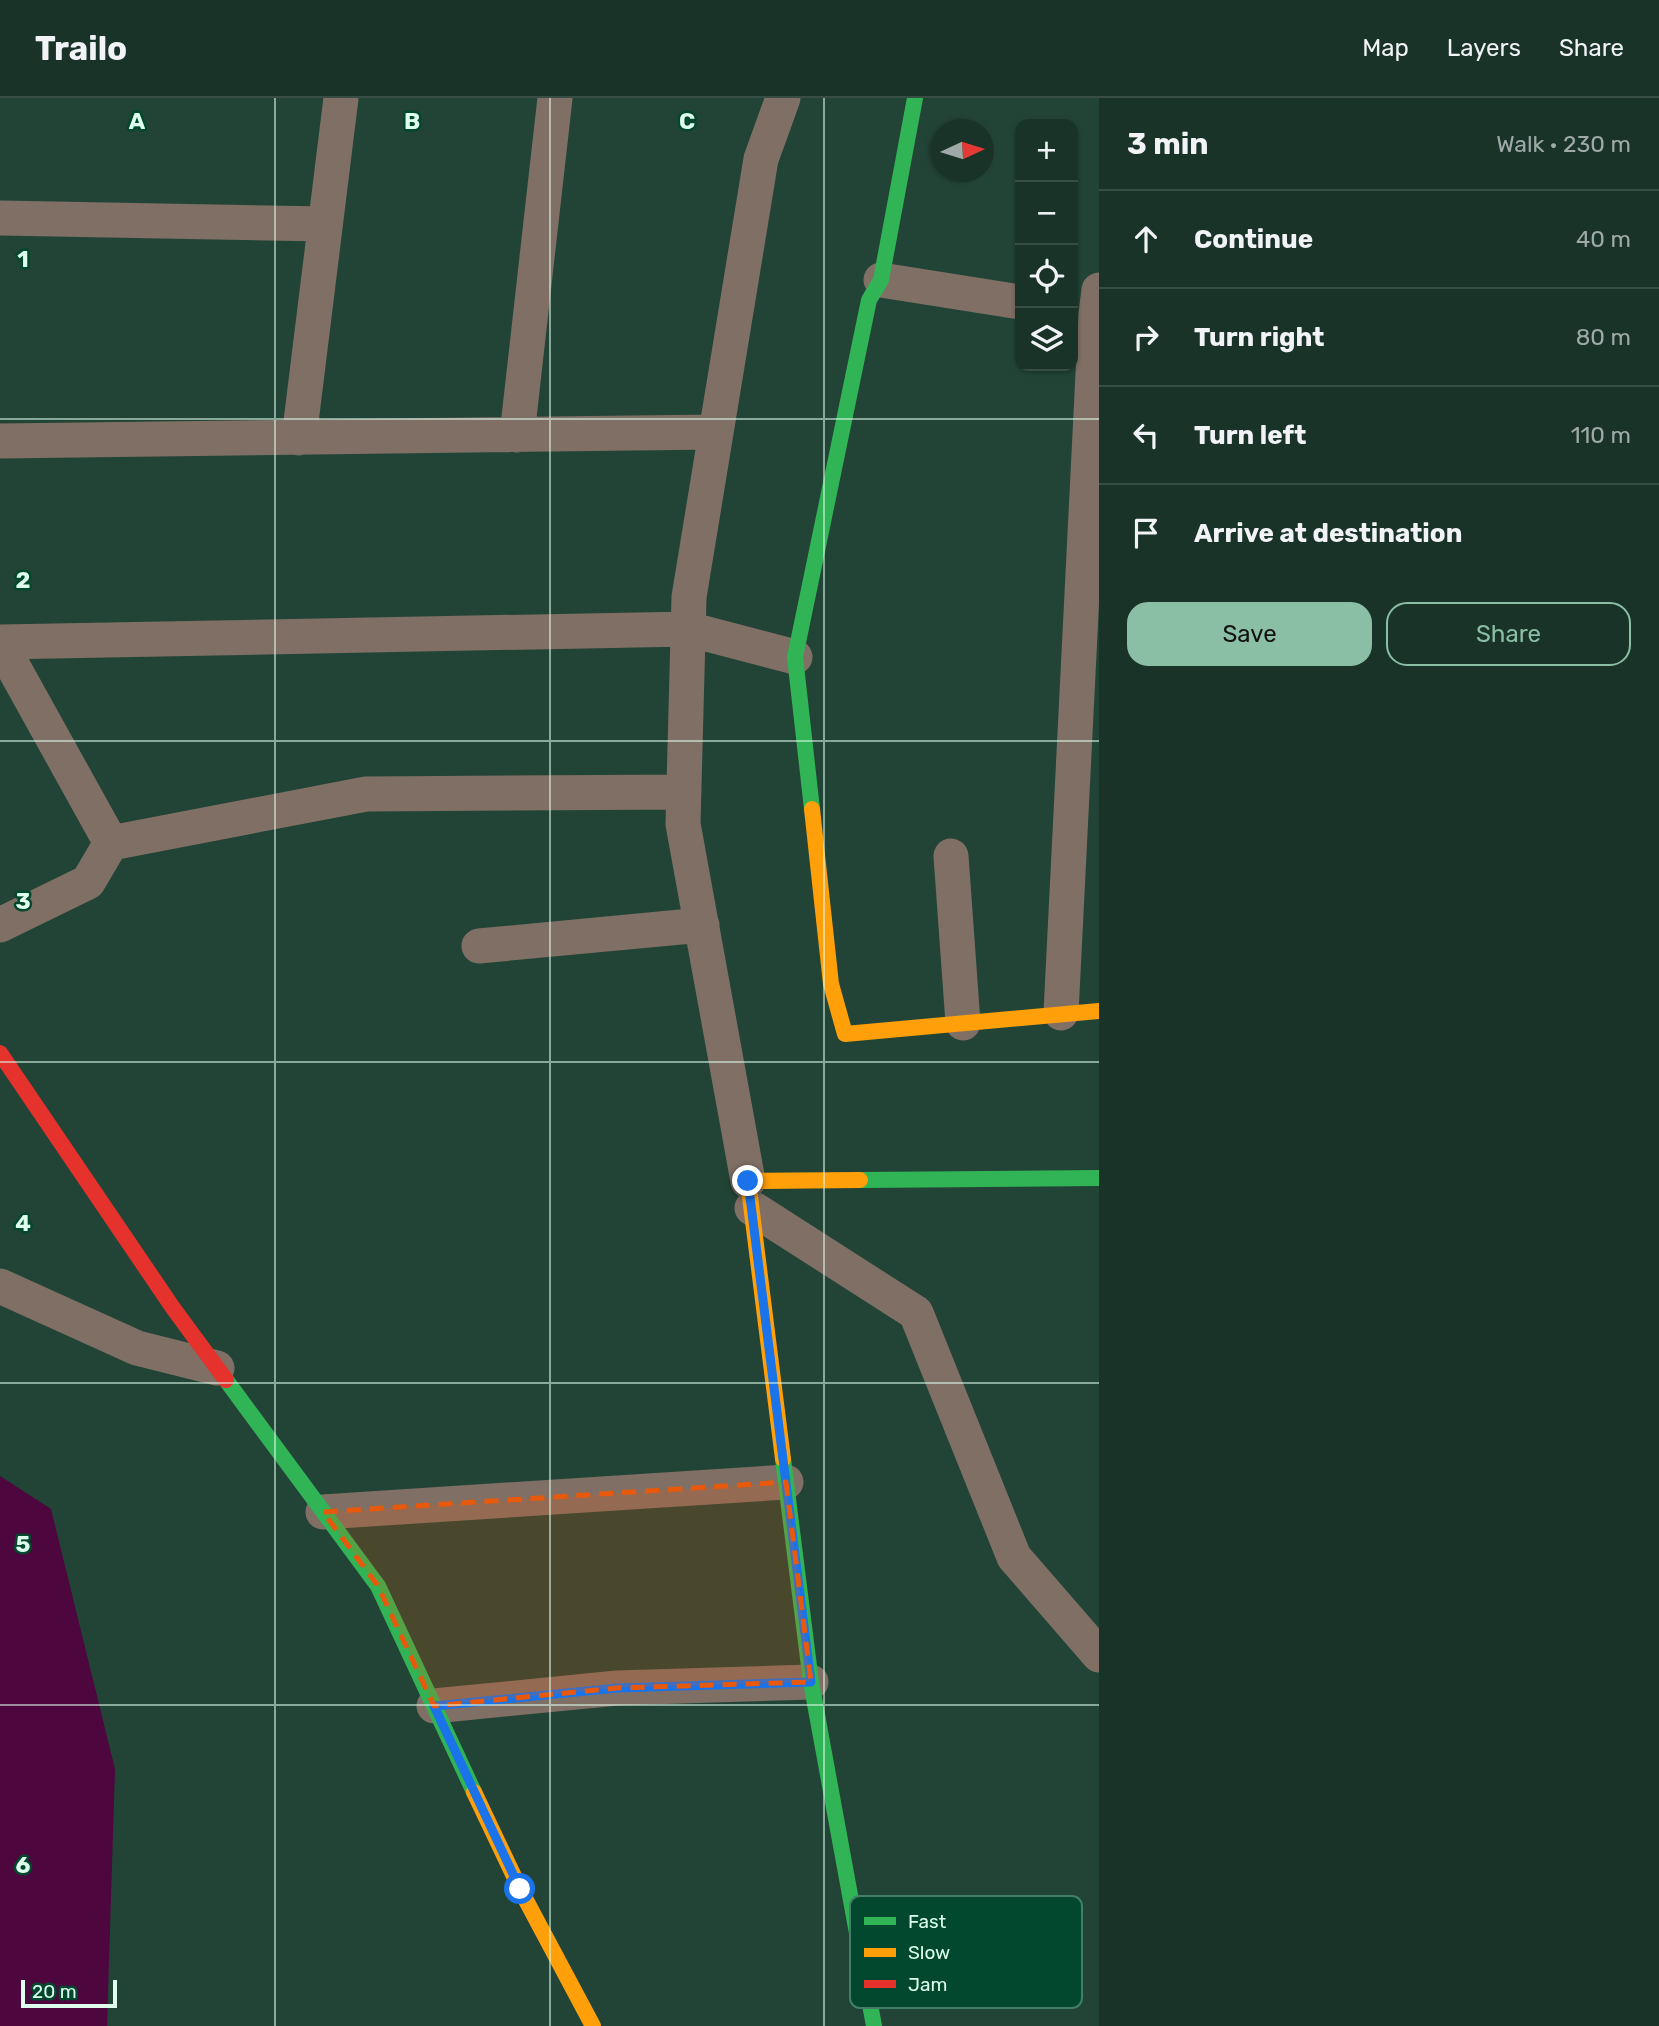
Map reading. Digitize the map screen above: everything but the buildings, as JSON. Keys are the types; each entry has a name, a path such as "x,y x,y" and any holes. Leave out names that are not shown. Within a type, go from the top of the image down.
{"street":[{"path":"299,438 341,98"},
{"path":"517,435 555,98"},
{"path":"783,98 761,159 689,597 683,824 750,1195 811,1682 850,1896"},
{"path":"915,98 881,280 869,300 795,657 831,984 845,1034 1099,1011"},
{"path":"0,218 325,225"},
{"path":"881,280 1015,301"},
{"path":"1061,1013 1090,613 1089,305"},
{"path":"0,441 716,432"},
{"path":"111,844 0,643 688,629 795,657"},
{"path":"0,925 88,882 111,844 366,794 684,792"},
{"path":"951,856 963,1023"},
{"path":"479,946 702,925"},
{"path":"0,1054 173,1308 378,1586 520,1889 593,2026"},
{"path":"750,1195 1099,1178"},
{"path":"750,1195 916,1313 1014,1557 1099,1655"},
{"path":"0,1286 137,1349 217,1368"},
{"path":"323,1512 786,1482"},
{"path":"434,1706 617,1688 811,1682"},
{"path":"871,2008 874,2026"}],"highlighted area":[{"path":"786,1482 811,1682 617,1688 434,1706 378,1586 323,1512"}],"shaded area":[{"path":"0,1476 51,1509 115,1769 107,2026 0,2026"}],"traffic: fast":[{"path":"812,809 795,657 869,300 881,280 915,98"},
{"path":"860,1180 1099,1178"},
{"path":"226,1380 378,1586 474,1792"},
{"path":"783,1459 811,1682 850,1896"},
{"path":"871,2008 874,2026"}],"traffic: slow":[{"path":"812,809 831,984 845,1034 1099,1011"},
{"path":"783,1459 748,1181 860,1180"},
{"path":"474,1792 520,1889 593,2026"}],"traffic: jam":[{"path":"0,1053 173,1308 226,1380"}],"route":[{"path":"520,1889 434,1706 617,1688 811,1682 748,1181"}]}
